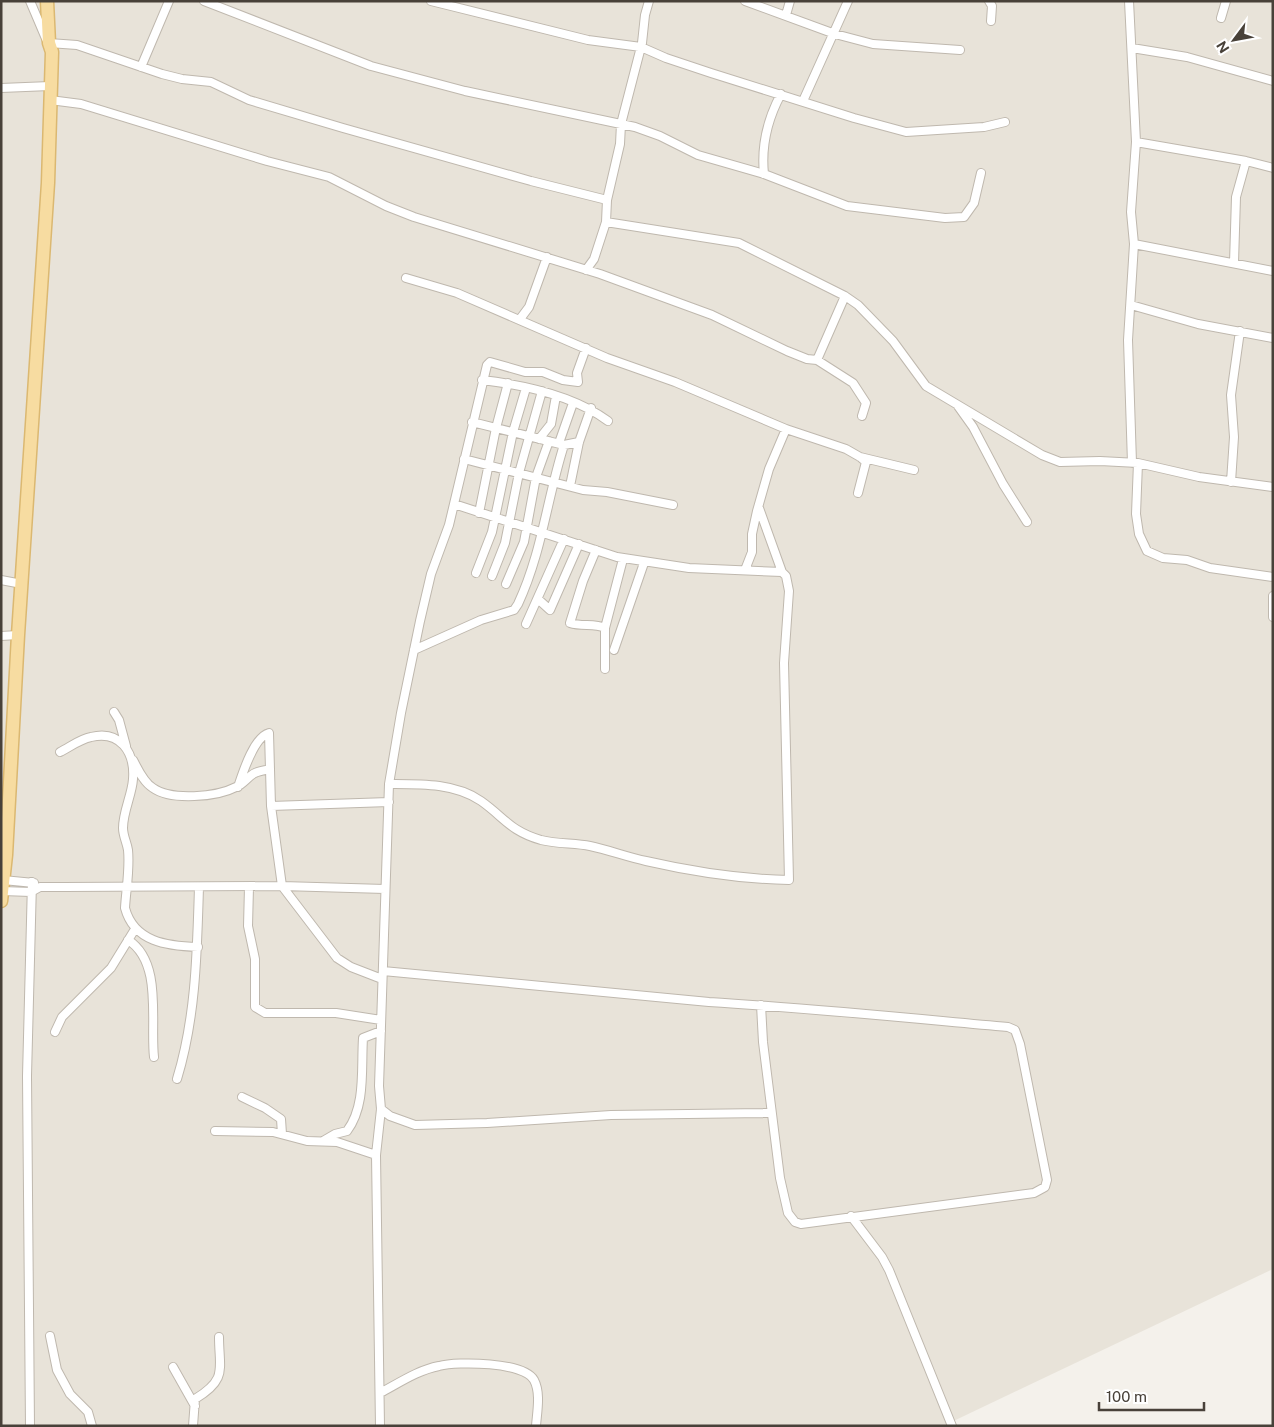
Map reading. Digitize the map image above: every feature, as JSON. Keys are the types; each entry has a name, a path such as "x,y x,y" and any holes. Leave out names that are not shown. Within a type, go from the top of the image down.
{"main road":[{"path":"2,891 48,183 51,48 47,1"}],"street":[{"path":"30,1 36,19 51,48 77,45 182,79 211,82 248,100 531,182 607,200"},
{"path":"141,67 169,1"},
{"path":"204,1 372,66 466,91 621,124 660,136 714,161 764,174 847,206 944,218 964,217 974,202 981,173"},
{"path":"431,1 588,40 641,47 689,66 854,118 906,132 984,127 1005,122"},
{"path":"586,270 594,259 606,222 607,200 620,144 621,124 641,47 645,15 649,1"},
{"path":"745,1 835,34 873,44 960,50"},
{"path":"786,15 790,1"},
{"path":"803,101 835,34 848,1"},
{"path":"989,1 992,6 991,21"},
{"path":"1129,1 1136,142 1131,212 1134,244 1129,296 1131,305 1128,340 1136,514 1139,534 1147,551 1158,557 1187,560 1210,568 1224,568 1273,576"},
{"path":"1221,18 1226,1"},
{"path":"1132,48 1186,57 1273,81"},
{"path":"1,88 50,86"},
{"path":"764,174 762,154 764,138 768,121 781,94"},
{"path":"50,100 81,104 267,161 329,177 386,206 414,217 547,257 712,315 787,352 807,359 817,360 852,383 862,394 866,403 862,416"},
{"path":"1136,142 1246,161 1273,168"},
{"path":"1234,262 1236,197 1246,161"},
{"path":"606,222 739,243 845,296 858,305 893,341 921,382 1042,455 1060,462 1135,463 1200,477 1273,487"},
{"path":"1134,244 1273,271"},
{"path":"520,319 529,307 547,257"},
{"path":"406,278 457,293 586,348 860,456 914,470"},
{"path":"817,360 845,296"},
{"path":"1131,305 1198,324 1273,338"},
{"path":"1231,482 1234,436 1231,395 1240,331"},
{"path":"380,1426 376,1155 381,1109 381,1020 388,802 389,784 414,650 431,574 447,532 485,369 490,362 525,372 543,372 563,380 578,382 577,373 586,348"},
{"path":"482,380 508,383 542,391 591,408 608,421"},
{"path":"479,513 496,428 508,383"},
{"path":"476,573 495,518 513,432 526,388"},
{"path":"492,576 506,543 519,474 542,391"},
{"path":"539,439 551,424 556,396"},
{"path":"414,650 481,620 514,610 531,575 542,538 541,531 573,403"},
{"path":"956,403 973,427 1002,484 1027,522"},
{"path":"570,486 579,442 591,408"},
{"path":"472,422 562,444 579,442"},
{"path":"745,570 752,552 752,534 770,469 786,428"},
{"path":"506,584 518,559 528,528 536,477 548,441"},
{"path":"562,444 576,454"},
{"path":"858,494 866,462 860,456"},
{"path":"464,459 570,486 673,505"},
{"path":"454,504 624,559 689,568 782,572"},
{"path":"389,784 440,785 458,791 481,801 502,821 520,832 543,840 591,847 697,872 741,879 789,880 784,663 789,581 782,572 759,508"},
{"path":"526,624 539,600 564,539"},
{"path":"539,600 550,610 579,544"},
{"path":"596,550 570,623 580,627 600,626 605,628"},
{"path":"605,669 605,628 624,559"},
{"path":"614,650 644,563"},
{"path":"1,580 22,584"},
{"path":"1273,596 1273,617"},
{"path":"1,636 18,636"},
{"path":"114,712 121,725 126,746 132,758 146,783 154,789 167,793 208,796 238,786 255,773 270,769"},
{"path":"238,786 248,759 261,738 269,733 272,806 282,886 336,958 351,967 383,975 761,1005 1008,1027 1015,1030 1018,1036 1047,1180 1045,1187 1034,1193 801,1224 795,1222 788,1213 780,1178 763,1042 761,1005"},
{"path":"60,752 89,737 102,735 116,738 126,746"},
{"path":"132,758 133,780 127,801 123,828 128,850 125,908 131,925 158,942 198,947"},
{"path":"272,806 388,802"},
{"path":"2,891 32,882 40,887"},
{"path":"30,1426 27,1076 32,882"},
{"path":"2,891 31,892 40,887 282,886 385,889"},
{"path":"177,1079 189,1031 198,947 199,887"},
{"path":"249,887 248,926 255,959 255,1007 265,1013 336,1013 381,1020"},
{"path":"54,1032 62,1017 111,968 135,928"},
{"path":"128,940 143,957 147,968 154,1003 154,1057"},
{"path":"323,1141 335,1134 347,1132 355,1120 359,1106 363,1038 381,1031"},
{"path":"242,1098 265,1108 281,1119 282,1134"},
{"path":"381,1109 390,1116 415,1125 487,1123 610,1115 772,1113"},
{"path":"215,1131 274,1132 307,1141 336,1142 376,1155"},
{"path":"851,1216 890,1270 952,1426"},
{"path":"50,1336 57,1370 70,1394 88,1412 92,1426"},
{"path":"193,1426 195,1399 206,1393 220,1373 222,1362 219,1337"},
{"path":"380,1393 440,1365 511,1366 533,1378 537,1387 536,1426"},
{"path":"173,1367 195,1406"}],"shaded area":[{"path":"1,1 1273,1 1273,1269 943,1426 1,1426"}]}
